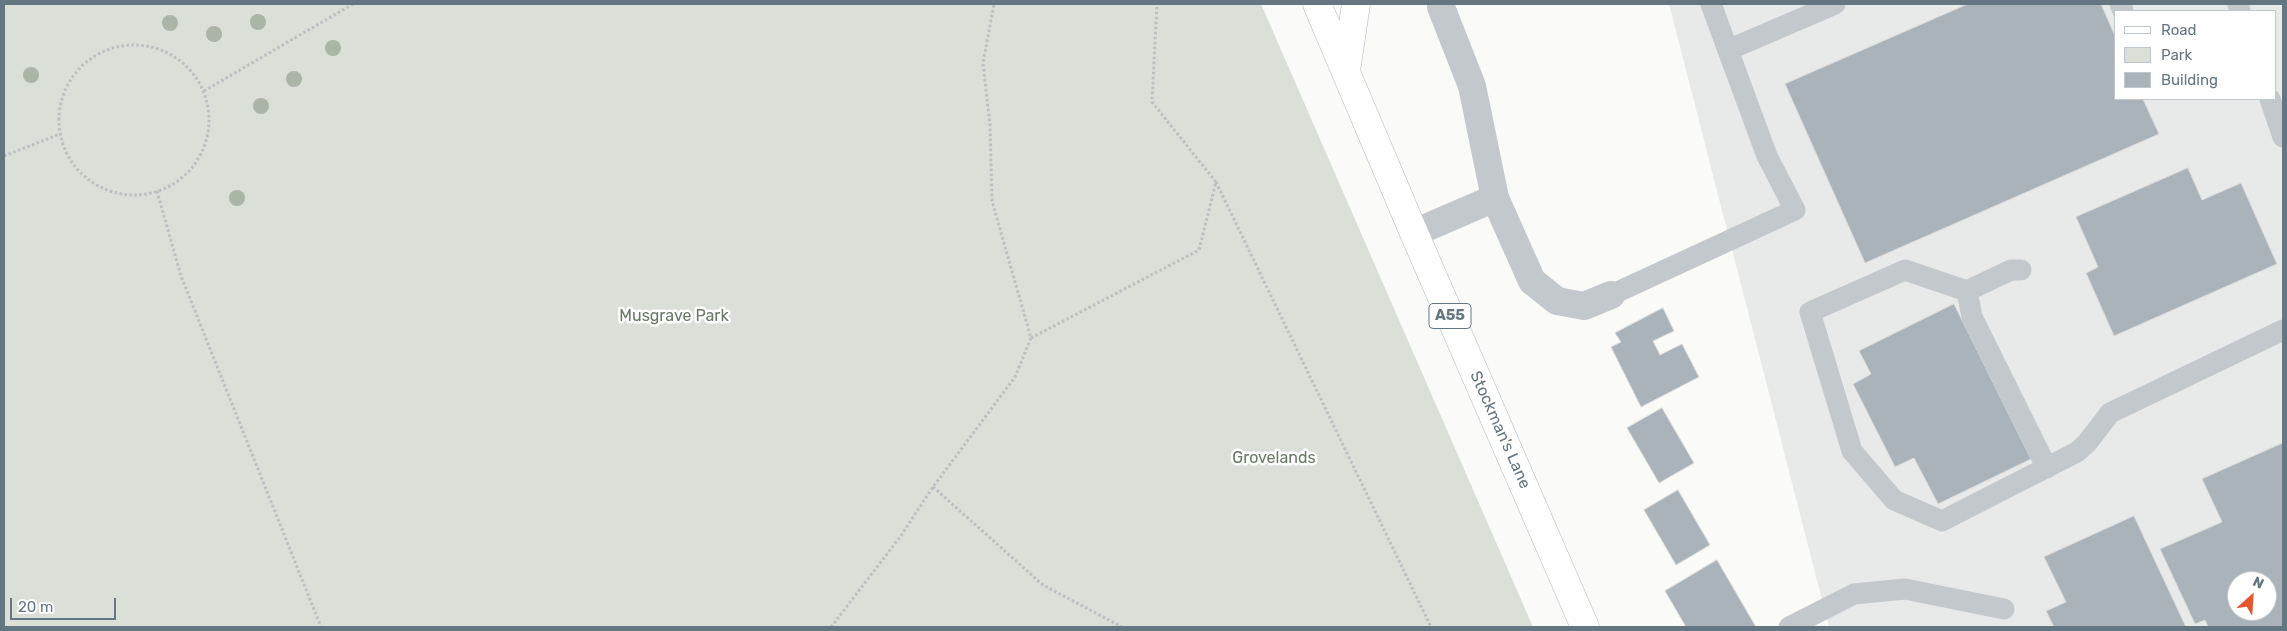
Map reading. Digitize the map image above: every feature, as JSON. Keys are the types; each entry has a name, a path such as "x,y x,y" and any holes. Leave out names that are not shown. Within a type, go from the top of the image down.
{"main road":[{"name":"Stockman's Lane","path":"1318,4 1414,233 1586,627"},
{"path":"1346,71 1356,4"}],"street":[{"path":"1441,7 1472,86 1495,198 1532,281 1557,301 1584,306 1611,295"},
{"path":"1414,233 1495,198"}],"lane":[{"path":"1611,295 1795,210 1767,156 1711,4"},
{"path":"1728,50 1835,4"},
{"path":"2270,100 2283,137"},
{"path":"2021,270 2011,270 1967,291 1905,270 1810,312 1852,451 1894,500 1942,521 2077,452 2087,443 2110,413 2283,330"},
{"path":"1967,291 1972,317 2047,468"},
{"path":"1789,627 1854,594 1905,589 2004,609"}],"path":[{"path":"204,91 353,4"},
{"path":"830,627 900,537 933,487 1015,377 1031,338 992,201 990,125 983,63 994,4"},
{"path":"1157,4 1152,102 1216,182 1431,627"},
{"path":"121,45 145,45 168,52 187,66 204,91 209,106 209,130 203,152 190,171 172,185 157,191 128,195 104,189 84,175 68,156 60,134 60,110 66,87 80,68 99,53 121,45"},
{"path":"4,156 60,134"},
{"path":"1031,338 1199,250 1216,182"},
{"path":"157,191 181,276 321,627"},
{"path":"933,487 1043,585 1122,627"}],"shaded area":[{"path":"1669,4 2283,4 2283,627 1829,627"}],"green space":[{"name":"Musgrave Park","path":"4,4 1261,4 1533,627 4,627"}],"building":[{"path":"1968,4 2101,4 2114,33 2114,100 2143,100 2159,134 1865,263 1785,84"},
{"path":"2188,168 2202,200 2241,183 2277,264 2114,336 2086,273 2098,267 2076,217"},
{"path":"1954,304 2031,459 1938,504 1914,458 1895,467 1853,384 1871,374 1859,351"},
{"path":"1663,308 1674,331 1653,341 1660,355 1682,344 1699,377 1641,407 1611,347 1621,342 1615,333"},
{"path":"1662,408 1694,463 1659,483 1627,428"},
{"path":"2283,443 2283,627 2208,627 2205,620 2195,624 2160,549 2222,522 2202,479"},
{"path":"1678,490 1710,545 1676,565 1644,510"},
{"path":"2134,516 2186,627 2054,627 2046,611 2066,602 2044,557"},
{"path":"1717,560 1756,627 1686,627 1665,591"}],"park label":[{"name":"Grovelands","path":"1274,458"}]}
